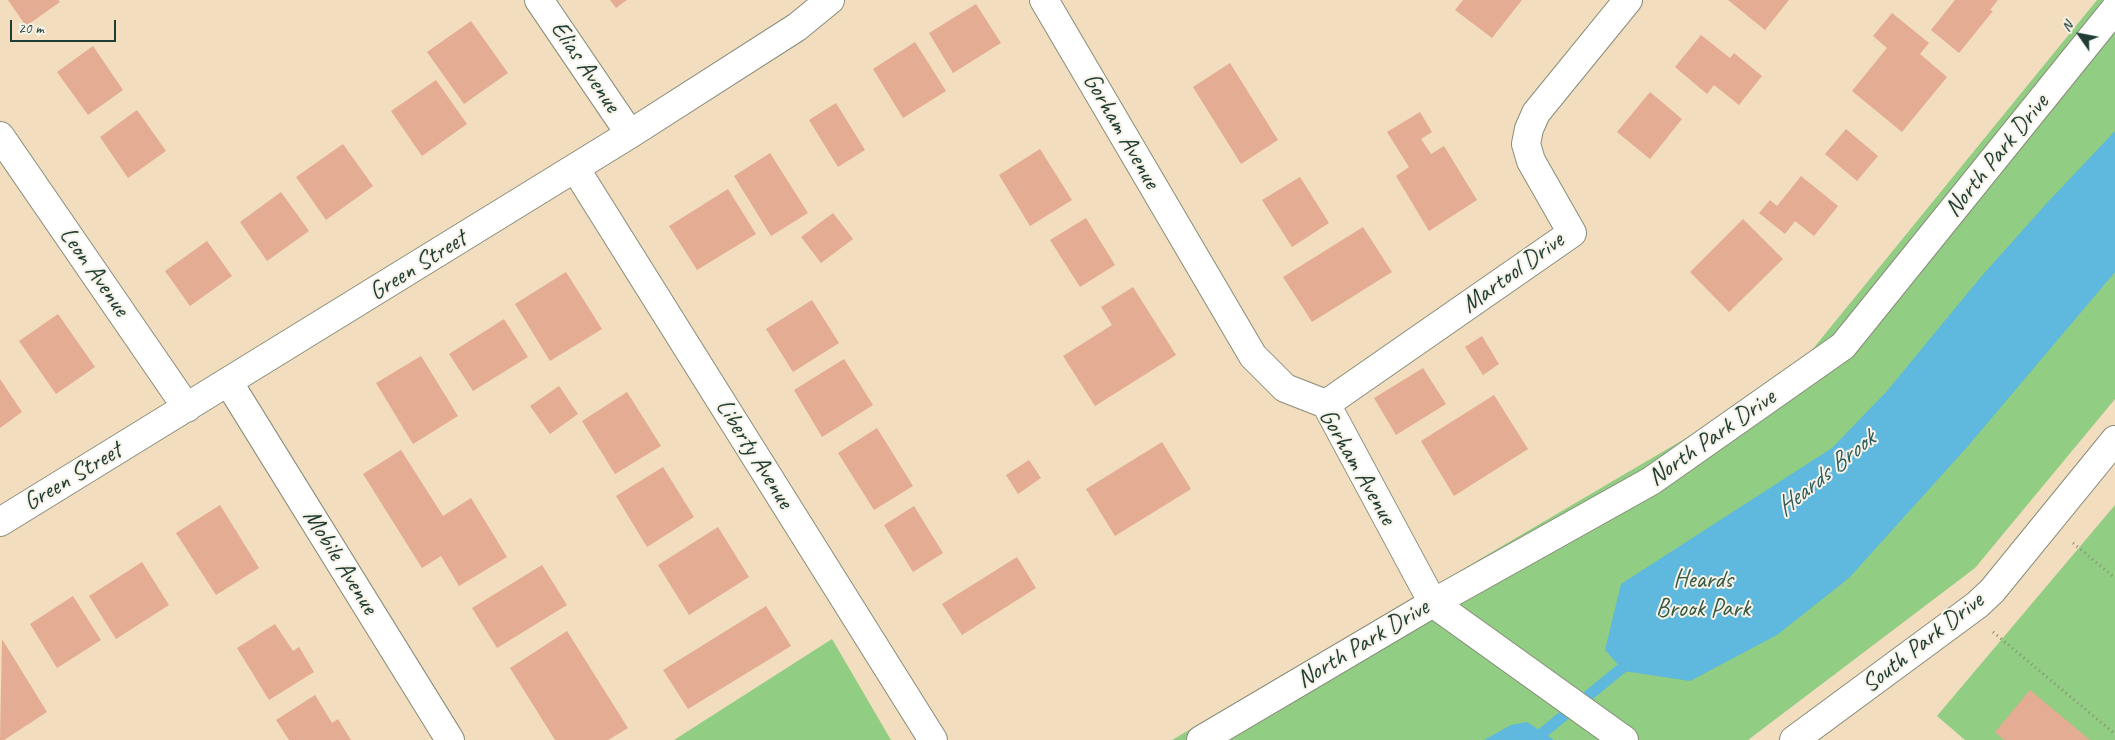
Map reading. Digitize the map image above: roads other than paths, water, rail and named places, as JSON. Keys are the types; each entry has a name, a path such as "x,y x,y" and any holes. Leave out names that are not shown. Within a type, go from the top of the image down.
{"street":[{"name":"Elias Avenue","path":"539,0 630,134"},
{"name":"Green Street","path":"0,522 630,134 797,27 830,0"},
{"name":"Gorham Avenue","path":"1044,0 1253,356 1285,388 1326,404 1433,603 1624,740"},
{"name":"Martool Drive","path":"1326,404 1572,232 1531,161 1526,144 1529,129 1536,113 1628,0"},
{"name":"North Park Drive","path":"1201,740 1433,603 1651,481 1843,346 2115,9"},
{"name":"Leon Avenue","path":"0,136 187,408"},
{"name":"Liberty Avenue","path":"575,168 933,740"},
{"name":"Mobile Avenue","path":"228,383 450,740"},
{"name":"South Park Drive","path":"1794,740 1969,612 1992,591 2115,440"}],"water":[{"path":"2115,131 2115,272 1968,446 1849,578 1777,635 1690,681 1624,671 1605,650 1621,584 1832,448 1887,391 1980,278"},
{"path":"1527,722 1554,740 1484,740 1511,725"}],"waterway":[{"name":"Heards Brook","path":"1534,740 1633,659"}],"park label":[{"name":"Heards Brook Park","path":"1703,594"}]}
